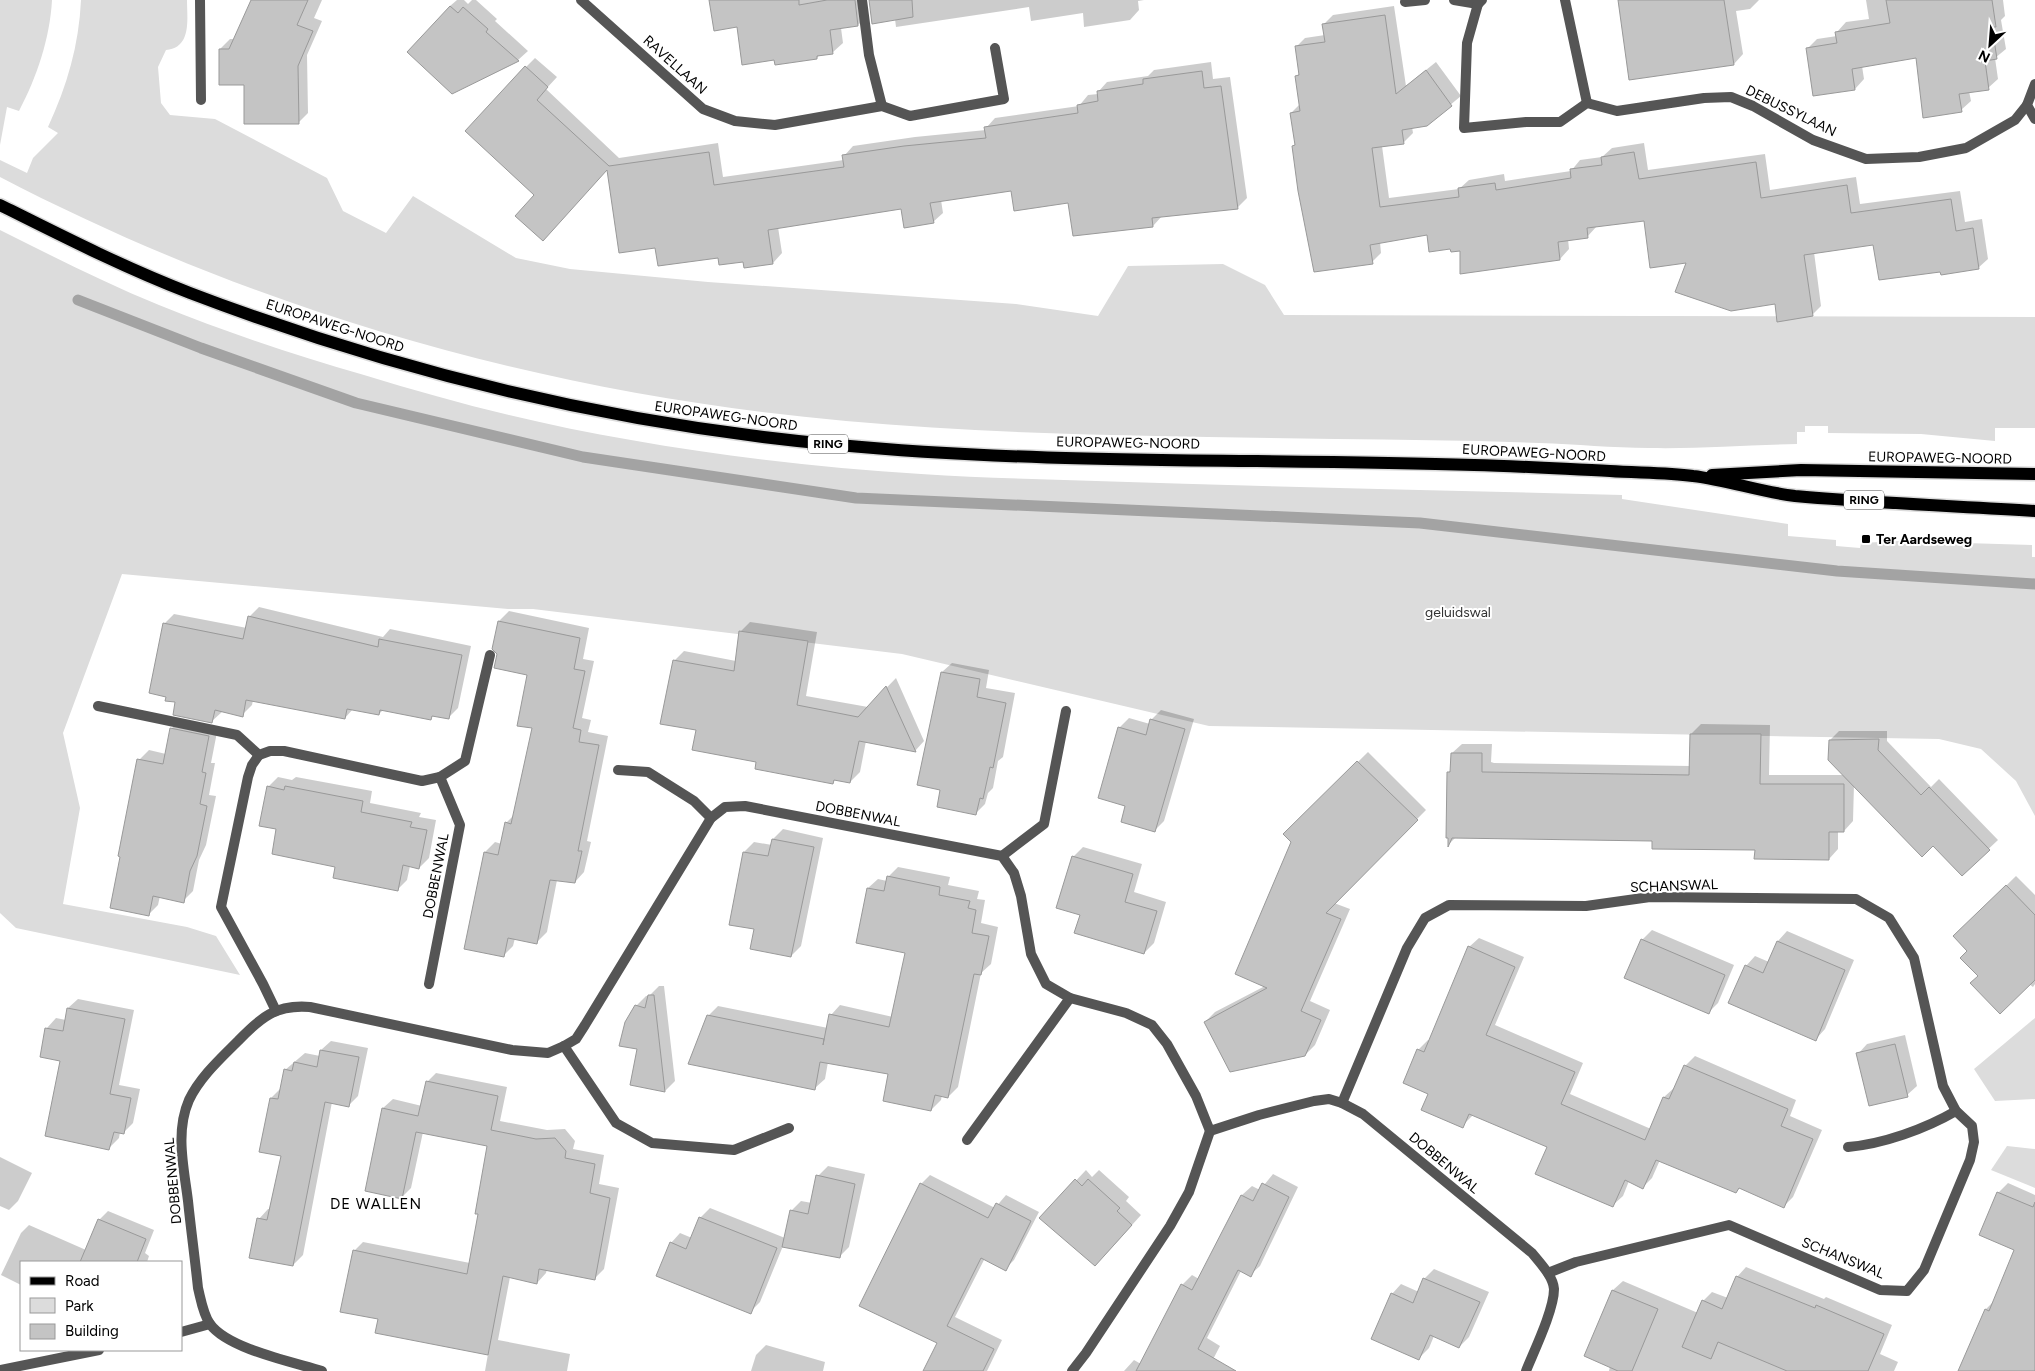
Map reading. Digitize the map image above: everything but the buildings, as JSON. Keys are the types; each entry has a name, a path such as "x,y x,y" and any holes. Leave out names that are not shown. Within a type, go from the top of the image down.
{"main road":[{"name":"EUROPAWEG-NOORD","path":"0,205 178,288 266,320 413,367 540,399 662,422 835,445 931,452 1089,458 1476,464 1695,476 1801,470 2035,474"},
{"name":"EUROPAWEG-NOORD","path":"1695,476 1790,495 2035,511"}],"street":[{"path":"200,0 201,100"},
{"name":"RAVELLAAN","path":"581,0 703,109 735,121 775,125 882,106 910,116 1004,99 996,48"},
{"path":"862,0 869,54 882,106"},
{"path":"1404,2 1425,0"},
{"path":"1454,0 1480,2 1467,43 1464,128 1526,122 1560,122 1587,103 1565,0"},
{"name":"DEBUSSYLAAN","path":"1587,103 1617,111 1704,98 1731,98 1753,106 1813,140 1866,159 1919,157 1966,148 2015,120 2027,105 2035,84"},
{"path":"2027,105 2035,119"},
{"path":"276,1011 221,907 252,765 259,755 270,751 284,751 422,781 440,777 464,761 490,655"},
{"path":"98,706 237,735 259,755"},
{"path":"1066,711 1044,824 1002,856 1014,873 1021,896 1031,954 1046,984 1070,998 1126,1013 1152,1026 1167,1044 1196,1096 1210,1131 1189,1192 1175,1218 1086,1353 1072,1371"},
{"path":"618,770 648,772 694,801 711,818"},
{"name":"DOBBENWAL","path":"429,984 460,826 440,777"},
{"name":"DOBBENWAL","path":"322,1371 262,1353 235,1343 221,1334 210,1324 202,1308 198,1288 182,1147 182,1123 189,1100 202,1079 247,1031 259,1021 276,1011 292,1006 310,1007 512,1050 548,1053 564,1046 576,1039 711,818 725,806 745,806 1002,856"},
{"name":"SCHANSWAL","path":"1342,1103 1407,948 1425,918 1448,905 1586,906 1650,897 1856,898 1889,918 1914,958 1943,1086 1956,1111 1972,1126 1974,1142 1970,1160 1924,1270 1907,1291 1880,1290 1730,1225 1576,1262 1548,1273"},
{"path":"967,1140 1070,998"},
{"path":"564,1046 616,1123 652,1143 734,1150 789,1128"},
{"name":"DOBBENWAL","path":"1210,1131 1314,1101 1329,1099 1342,1103 1363,1114 1379,1126 1532,1253 1548,1273 1554,1289 1547,1319 1526,1371"},
{"path":"1848,1147 1870,1145 1939,1120 1956,1111"},
{"path":"182,1332 210,1324"},
{"path":"0,1370 94,1351"}],"green space":[{"path":"0,0 52,0 49,29 37,71 19,111 7,107 0,145"},
{"path":"81,0 187,0 187,24 184,38 174,48 166,50 158,67 161,103 170,115 215,119 327,178 343,211 386,233 413,196 516,258 570,269 708,282 1016,304 1098,316 1128,266 1223,264 1265,285 1284,315 2035,317 2035,428 1995,428 1995,441 1921,434 1828,433 1828,426 1805,426 1805,432 1797,432 1797,444 1668,448 1488,441 1152,436 968,430 846,421 736,409 626,391 518,368 411,341 305,308 202,269 100,226 0,177 0,160 27,173 33,158 58,133 48,127 71,65 78,33"},
{"name":"geluidswal","path":"0,230 139,297 209,325 286,351 397,385 496,412 597,434 667,446 739,457 885,472 1227,485 1622,495 1622,499 1788,524 1788,536 1836,540 1836,546 1860,548 1861,543 1899,541 2032,545 2032,557 2035,557 2035,816 2016,781 1981,749 1939,739 1209,726 902,654 533,609 508,609 122,574 63,733 80,808 63,904 187,927 216,936 240,975 16,928 0,913"},
{"path":"2035,1018 2035,1099 1995,1101 1974,1069"},
{"path":"2007,1146 2035,1149 2035,1188 1991,1170"}],"waterway":[{"path":"78,300 201,348 356,403 583,457 856,498 1420,523 1837,571 2035,584"}],"place":[{"name":"Ter Aardseweg","path":"1866,539"}],"district":[{"name":"DE WALLEN","path":"376,1204"}]}
